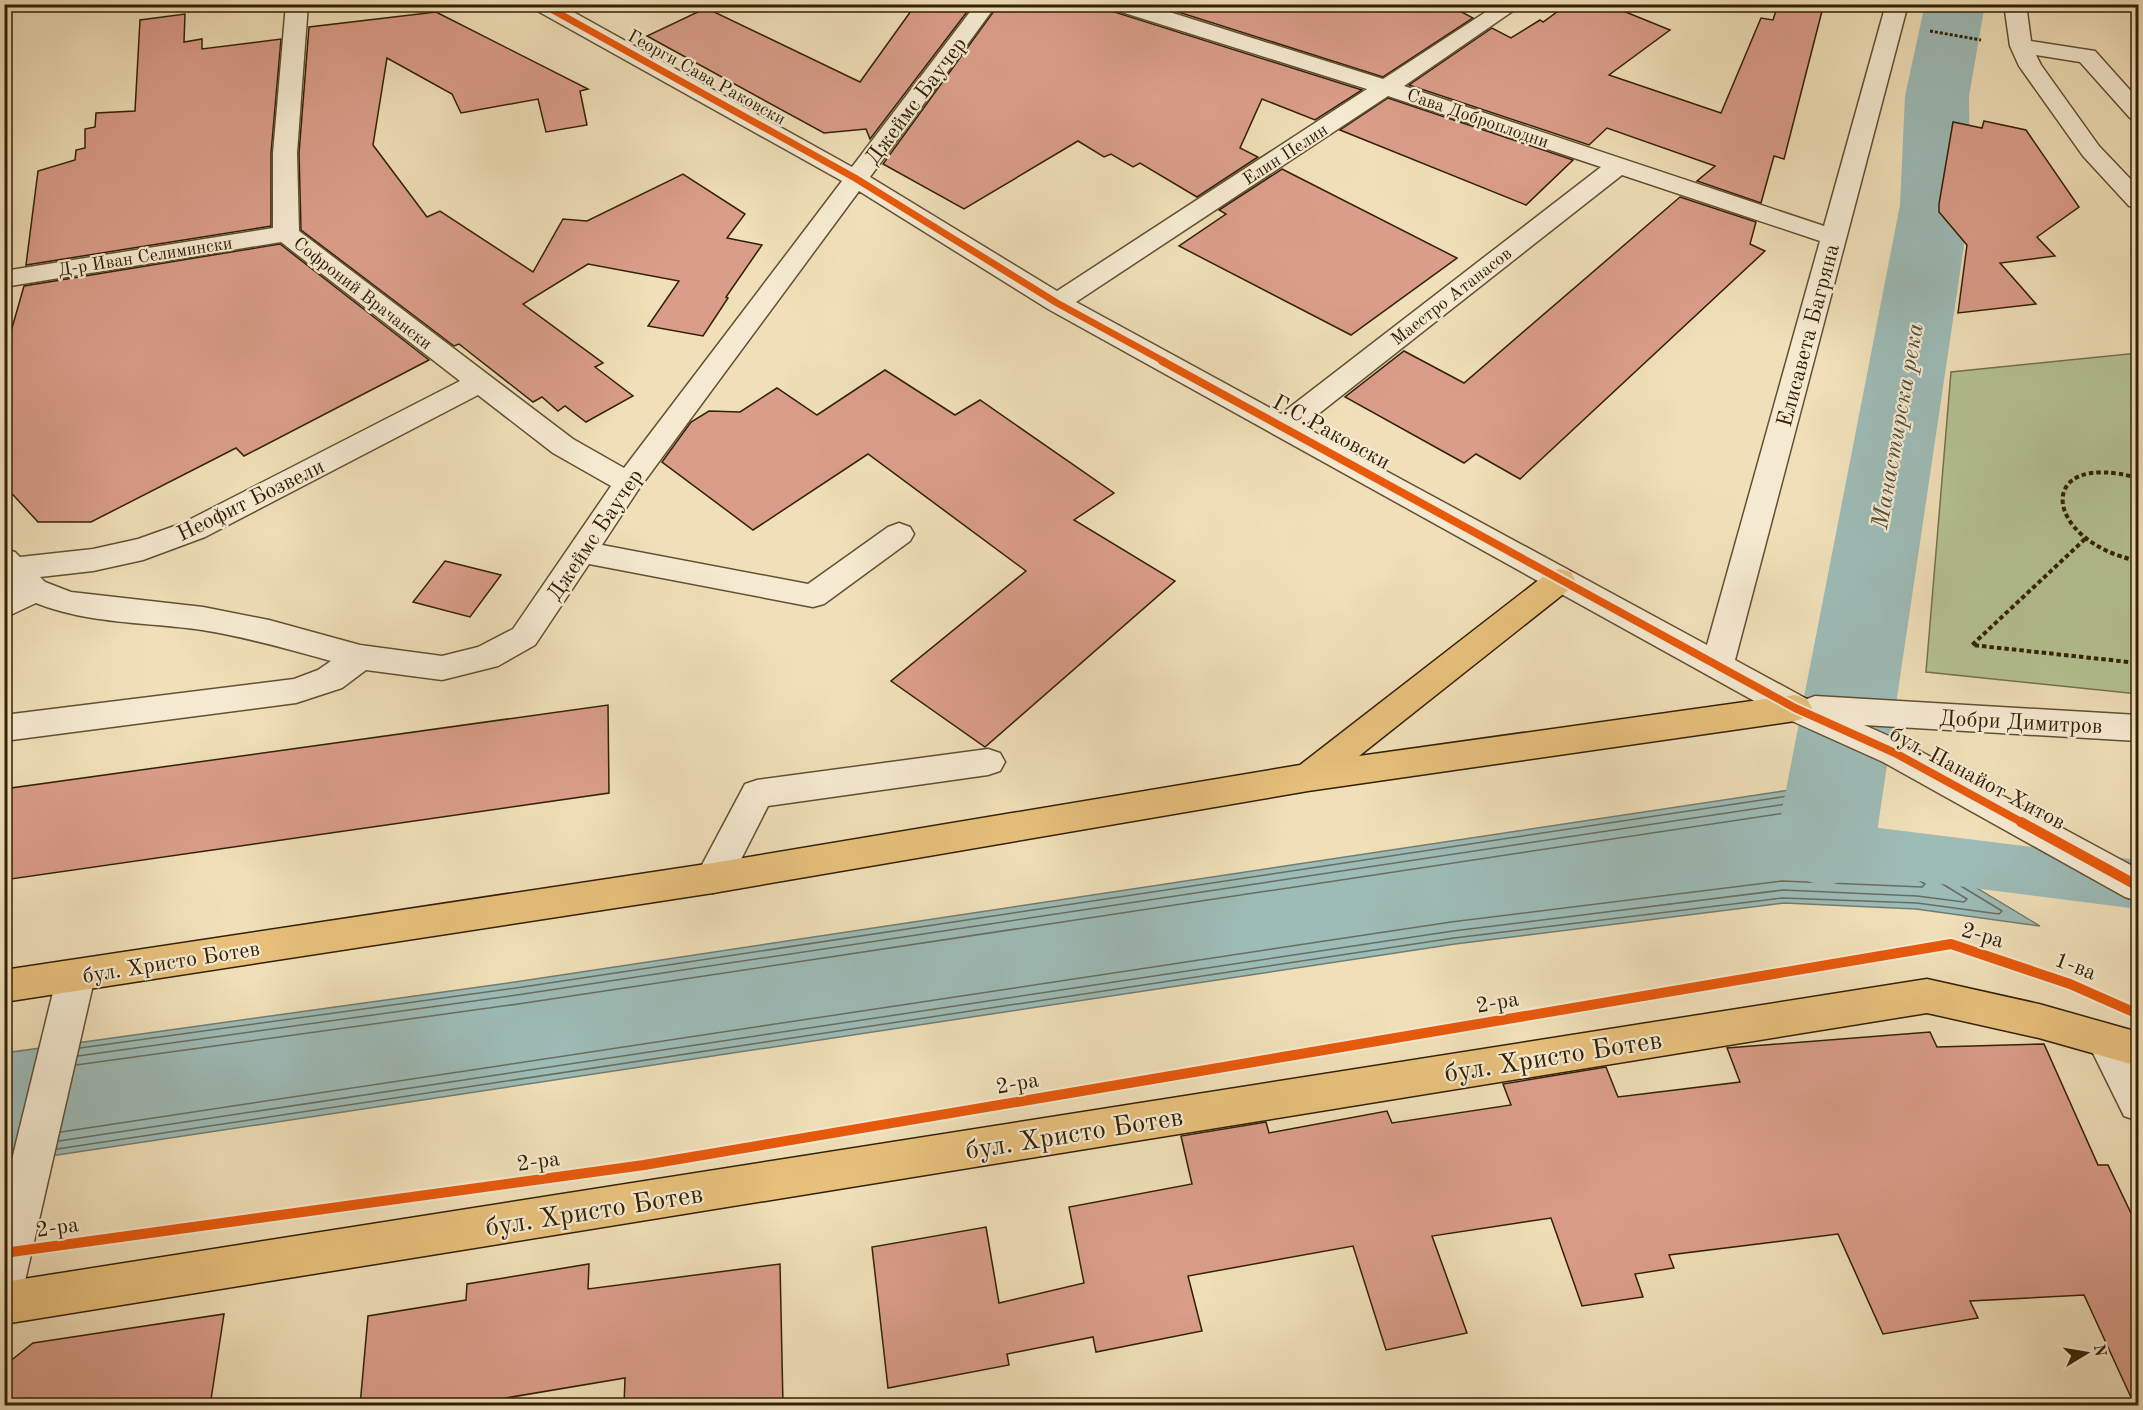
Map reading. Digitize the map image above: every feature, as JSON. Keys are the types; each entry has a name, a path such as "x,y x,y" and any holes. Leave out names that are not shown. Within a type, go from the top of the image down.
{"main road":[{"path":"1308,777 1560,580"},
{"name":"бул. Христо Ботев","path":"4,986 713,878 1308,777 1795,708"},
{"name":"бул. Христо Ботев","path":"4,1303 1927,996 2039,1021 2122,1045"}],"street":[{"name":"Софроний Врачански","path":"297,4 285,153 286,234 562,446 628,483"},
{"name":"Георги Сава Раковски","path":"542,4 855,178"},
{"name":"Джеймс Баучер","path":"14,572 68,603 203,619 269,632 360,657 442,668 487,657 524,637 628,483 987,4"},
{"name":"Сава Доброплодни","path":"1120,4 1387,88 1833,237"},
{"name":"Елин Пелин","path":"1057,303 1512,4"},
{"path":"2015,4 2021,46 2030,66 2091,151 2139,201"},
{"name":"Елисавета Багряна","path":"1717,665 1894,15"},
{"path":"2021,46 2087,56 2139,113"},
{"name":"Маестро Атанасов","path":"1283,427 1618,166"},
{"name":"Г.С.Раковски","path":"855,178 1057,303 1795,708"},
{"name":"Д-р Иван Селимински","path":"4,279 286,234"},
{"name":"Неофит Бозвели","path":"14,572 93,560 133,551 194,530 480,383"},
{"path":"582,552 813,596 899,534"},
{"path":"4,607 14,572"},
{"path":"4,728 296,691 330,679 360,657"},
{"name":"Добри Димитров","path":"1795,708 2139,728"},
{"name":"бул. Панайот Хитов","path":"1795,708 1895,753 2139,886"},
{"path":"713,878 757,794 988,762"},
{"path":"4,1281 76,976"},
{"path":"2122,1045 2139,1103"}],"path":[{"path":"1894,15 2021,46"},
{"path":"2139,471 2137,478 2113,473 2078,478 2067,486 2061,498 2063,511 2070,525 2085,539 2106,552 2139,561"},
{"path":"2085,539 1972,645 2139,663"}],"green space":[{"path":"2138,353 2138,694 1926,672 1951,372"}],"water":[{"path":"1810,787 2040,926 1916,909 1784,903 1455,944 5,1163 5,1053 515,982"}],"pier":[{"path":"1806,784 1812,784 2042,923 2043,927"}],"building":[{"path":"916,4 973,4 870,139 866,129 824,133 647,36 706,8 860,82"},
{"path":"999,4 1108,4 1111,11 1362,90 1315,120 1262,99 1240,148 1258,157 1197,197 1140,163 1133,167 1111,154 1104,157 1078,141 964,209 883,164"},
{"path":"1153,4 1447,4 1473,18 1383,77"},
{"path":"1568,4 1606,4 1670,30 1609,75 1721,113 1761,18 1773,20 1778,4 1822,11 1784,159 1774,156 1761,203 1697,181 1715,166 1607,128 1589,145 1409,85 1492,28 1511,38 1540,20 1543,22"},
{"path":"436,12 588,89 580,91 587,125 546,132 538,99 461,113 452,94 387,58 373,145 427,217 440,211 533,272 563,219 587,221 683,174 745,214 727,238 762,245 726,297 728,298 703,336 648,326 679,281 588,264 523,304 603,363 595,367 633,396 586,422 565,406 558,411 542,397 533,402 459,344 454,346 301,230 299,153 309,27"},
{"path":"185,14 184,42 202,39 202,49 281,39 271,153 271,226 26,265 38,171 75,160 76,150 85,148 85,129 95,127 96,113 135,111 140,20"},
{"path":"1388,98 1573,160 1526,205 1340,130"},
{"path":"1984,121 2026,130 2079,207 2037,237 2055,256 2000,263 2036,304 1958,313 1967,245 1939,212 1939,204 1953,122 1982,128"},
{"path":"1282,169 1457,258 1351,335 1179,246 1226,214 1219,210"},
{"path":"1680,197 1756,222 1750,244 1765,251 1520,479 1476,454 1464,463 1345,397 1404,351 1464,383"},
{"path":"280,244 429,360 244,456 236,448 91,522 38,522 4,485 4,356 24,286"},
{"path":"885,370 955,415 980,400 1114,493 1074,520 1175,581 985,747 891,681 1026,571 868,454 753,530 662,462 691,422 709,411 740,412 777,388 817,415"},
{"path":"445,561 501,575 470,617 413,602"},
{"path":"608,705 609,793 4,880 4,789"},
{"path":"1930,1032 1937,1047 2044,1044 2098,1165 2108,1165 2139,1230 2139,1406 2135,1406 2084,1295 1970,1301 1978,1318 1883,1334 1838,1234 1669,1255 1674,1268 1635,1274 1643,1297 1582,1306 1551,1218 1432,1236 1467,1333 1386,1350 1353,1246 1188,1276 1202,1331 1096,1352 1093,1337 1007,1354 1009,1365 888,1388 872,1247 986,1227 999,1303 1084,1283 1069,1207 1192,1184 1181,1136 1266,1122 1269,1133 1387,1111 1392,1123 1511,1105 1503,1084 1606,1067 1618,1097 1740,1082 1727,1048"},
{"path":"589,1264 588,1289 780,1264 783,1406 624,1406 625,1378 458,1406 360,1406 368,1316 466,1300 467,1284"},
{"path":"224,1314 210,1406 4,1406 4,1366 33,1343"}],"waterway":[{"name":"Манастирска река","path":"1825,846 1935,205 1937,96 1955,4"},
{"path":"1855,849 2138,885"}],"cycle path":[{"path":"542,4 855,178 1057,303 1795,708 1895,753 2138,886"},
{"name":"2-ра","path":"4,1253 644,1165 1951,944 2070,984 2138,1014"}]}
